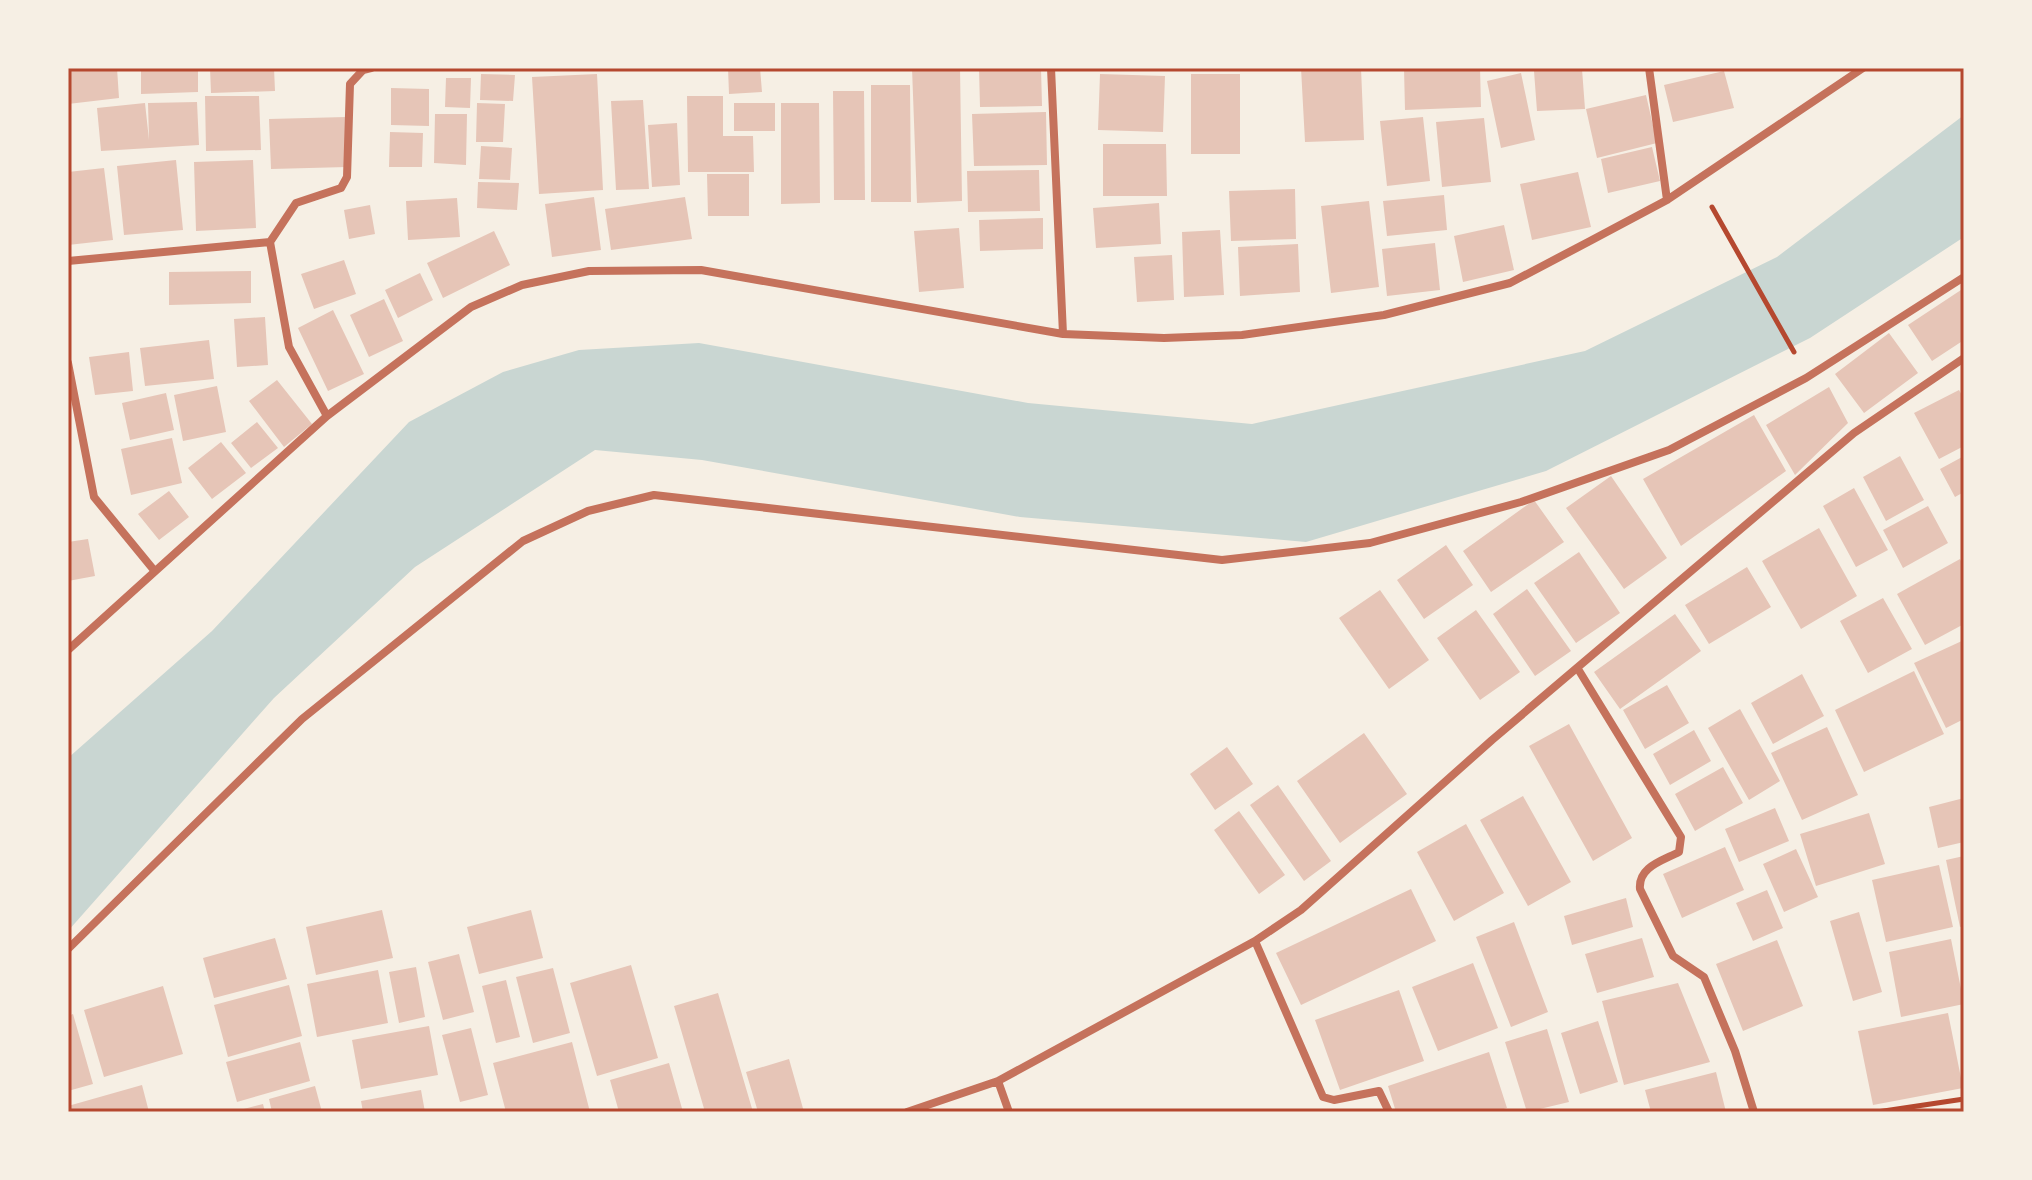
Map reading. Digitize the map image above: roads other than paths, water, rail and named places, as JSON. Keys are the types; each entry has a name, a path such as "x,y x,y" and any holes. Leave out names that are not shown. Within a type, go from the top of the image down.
{"street":[{"path":"327,416 289,347 270,242 296,203 334,193 347,177 350,84 363,70 371,68"},
{"path":"1051,68 1063,334"},
{"path":"1649,68 1667,200"},
{"path":"68,650 153,569 327,416 471,307 522,285 589,271 701,270 1063,334 1164,338 1242,335 1384,315 1510,283 1667,200 1863,68"},
{"path":"68,261 270,242"},
{"path":"68,949 302,719 523,541 588,511 654,495 1222,560 1370,543 1521,502 1669,450 1806,378 1964,277"},
{"path":"907,1112 998,1081 1255,941 1301,910 1854,433 1964,358"},
{"path":"68,363 94,497 153,569"},
{"path":"1578,669 1681,837 1679,852 1644,871 1639,879 1640,889 1673,956 1704,977 1735,1051 1754,1112"},
{"path":"1255,941 1323,1097 1334,1100 1379,1091 1389,1112"},
{"path":"998,1081 1009,1112"}]}
